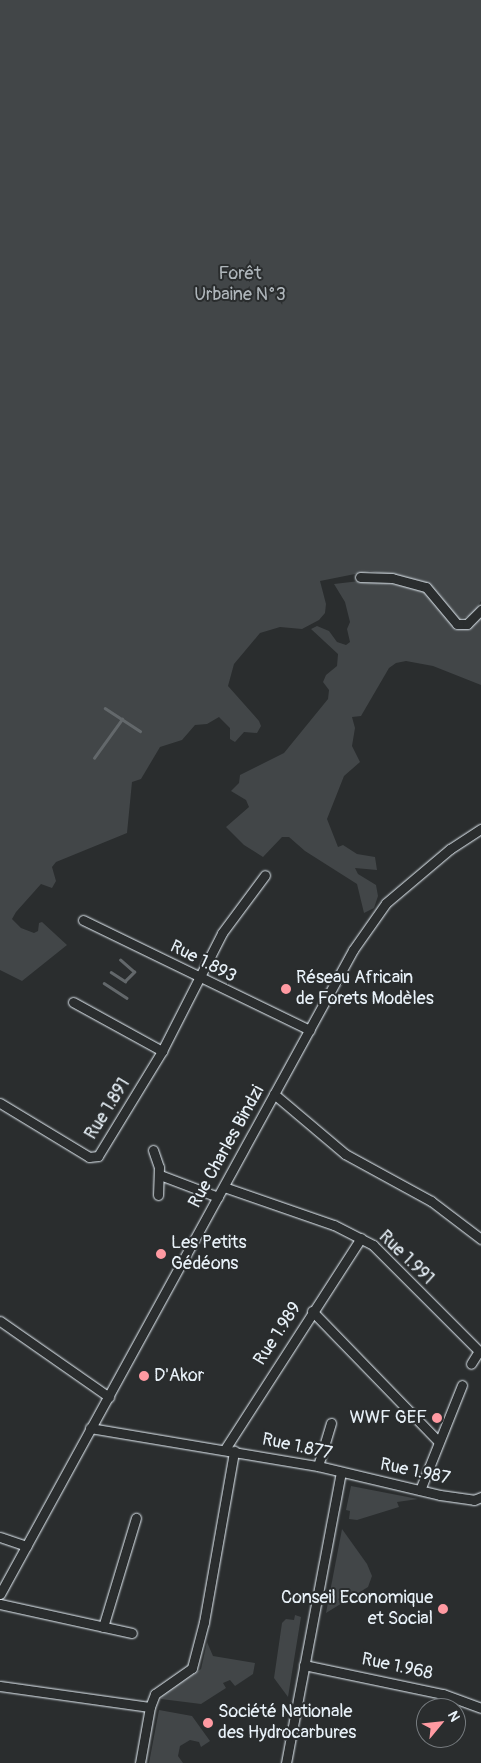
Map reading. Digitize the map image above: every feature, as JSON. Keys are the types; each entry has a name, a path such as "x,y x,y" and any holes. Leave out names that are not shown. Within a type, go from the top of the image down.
{"street":[{"path":"360,577 392,578 426,587 457,624 467,624 481,610"},
{"name":"Rue Charles Bindzi","path":"0,1594 310,1030 344,964 386,903 450,849 481,828"},
{"name":"Rue 1.891","path":"0,1102 94,1158 162,1051 222,933 265,875"},
{"name":"Rue 1.893","path":"83,920 200,979 310,1030"},
{"path":"73,1002 162,1051"},
{"path":"274,1094 345,1154 431,1201 481,1239"},
{"path":"153,1150 160,1175 158,1195"},
{"path":"160,1175 218,1197"},
{"name":"Rue 1.991","path":"224,1187 334,1225 374,1246 479,1351 471,1364"},
{"name":"Rue 1.989","path":"230,1450 312,1311 361,1238"},
{"path":"312,1311 439,1442"},
{"path":"0,1321 109,1396"},
{"path":"420,1490 462,1385"},
{"path":"318,1466 331,1423"},
{"path":"90,1428 230,1450"},
{"name":"Rue 1.877","path":"140,1763 153,1696 196,1663 230,1450 318,1466 340,1473 286,1763"},
{"name":"Rue 1.987","path":"340,1473 474,1500 481,1497"},
{"path":"103,1627 136,1518"},
{"path":"0,1537 26,1546"},
{"path":"0,1604 132,1633"},
{"name":"Rue 1.968","path":"304,1665 444,1694 481,1708"},
{"path":"0,1686 150,1707"}],"green space":[{"name":"Forêt Urbaine N°3","path":"0,0 481,0 481,601 473,615 459,619 437,592 422,581 370,571 320,581 326,604 325,613 319,620 302,629 280,627 260,633 234,664 228,686 259,721 261,726 257,733 244,732 235,742 230,739 230,728 219,717 207,724 195,725 182,740 160,747 141,779 132,782 127,833 56,862 52,867 56,881 52,888 41,884 16,912 12,919 21,928 34,933 38,931 39,923 42,922 67,945 22,981 0,970"},
{"path":"368,580 422,589 431,596 455,630 470,628 481,616 481,685 433,666 406,661 396,663 389,668 361,716 352,717 355,728 352,746 360,762 344,776 327,819 338,847 343,845 357,854 375,857 377,870 355,868 358,874 376,885 378,896 374,908 364,913 357,884 305,851 289,837 282,837 263,857 244,845 226,827 249,807 246,800 231,791 239,783 240,775 284,753 328,699 329,690 323,682 326,675 337,666 338,654 311,629 317,626 329,631 337,642 346,645 350,642 347,629 350,622 345,602 334,584"},
{"path":"351,1486 418,1499 397,1502 399,1507 357,1520 349,1519 350,1511 346,1510"},
{"path":"342,1529 367,1564 372,1576 368,1587 326,1613"},
{"path":"295,1615 301,1617 288,1697 274,1678 282,1623 286,1619 294,1620"},
{"path":"207,1642 213,1656 255,1663 253,1674 235,1686 230,1680 223,1683 226,1688 201,1704 161,1699 162,1695 201,1669"},
{"path":"159,1710 192,1716 210,1741 201,1747 199,1742 190,1740 180,1746 178,1756 183,1763 149,1763"}],"waterway":[{"path":"105,708 140,731"},
{"path":"94,758 122,719"},
{"path":"111,972 125,981 134,972 120,960"},
{"path":"104,983 127,998"}],"place":[{"name":"Réseau Africain de Forets Modèles","path":"286,989"},
{"name":"Les Petits Gédéons","path":"161,1254"},
{"name":"D'Akor","path":"144,1376"},
{"name":"WWF GEF","path":"437,1418"},
{"name":"Conseil Economique et Social","path":"443,1609"},
{"name":"Société Nationale des Hydrocarbures","path":"208,1723"}]}
